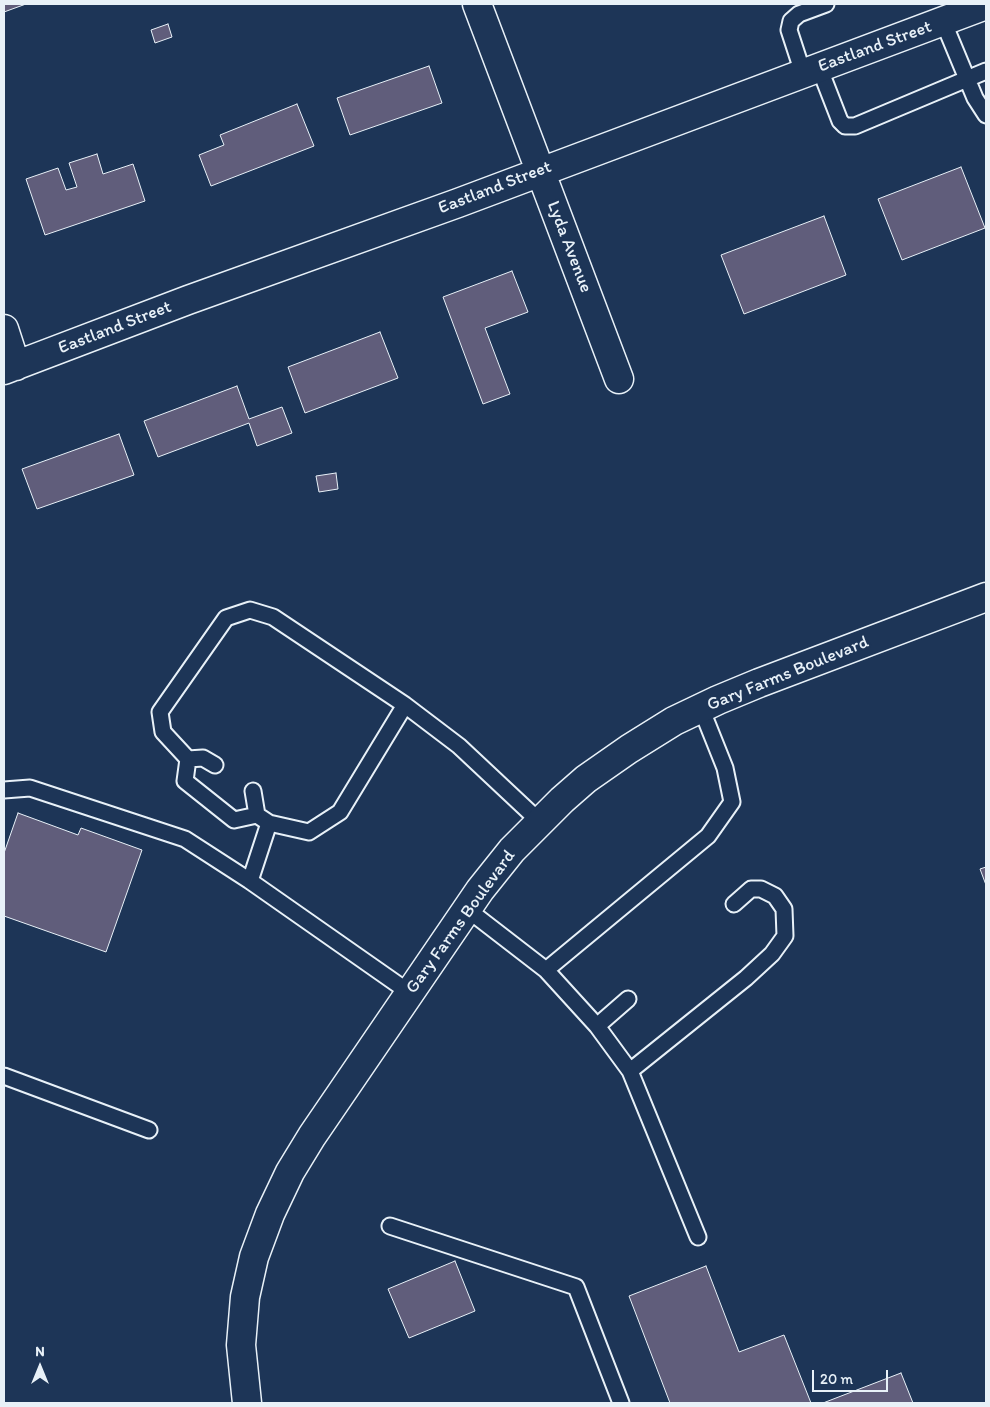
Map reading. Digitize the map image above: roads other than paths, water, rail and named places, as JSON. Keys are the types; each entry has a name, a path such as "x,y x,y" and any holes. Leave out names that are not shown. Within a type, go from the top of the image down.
{"street":[{"name":"Lyda Avenue","path":"477,4 619,379"},
{"name":"Eastland Street","path":"10,368 188,300 986,5"},
{"path":"4,329 10,368"},
{"name":"Gary Farms Boulevard","path":"247,1403 241,1345 245,1297 254,1258 270,1214 290,1172 312,1136 480,890 512,850 540,821 586,779 628,749 674,721 759,683 986,597"}],"lane":[{"path":"826,4 799,14 791,21 789,30 840,121 845,126 855,126 967,78 986,72"},
{"path":"943,21 975,98 986,115"},
{"path":"405,705 340,812 309,832 263,819 234,820 185,781 188,759 164,732 160,712 226,618 250,610 273,617 405,705 459,746 540,821"},
{"path":"546,970 708,836 732,802 725,768 701,708"},
{"path":"188,759 203,758 215,765"},
{"path":"4,790 30,788 185,839 250,881 410,993"},
{"path":"250,881 263,819 253,791"},
{"path":"630,1071 746,978 772,954 785,936 784,909 775,896 761,889 752,890 734,904"},
{"path":"467,909 546,970 597,1026 630,1071 698,1237"},
{"path":"597,1026 628,999"},
{"path":"4,1076 149,1130"},
{"path":"390,1226 576,1287 621,1403"}]}
